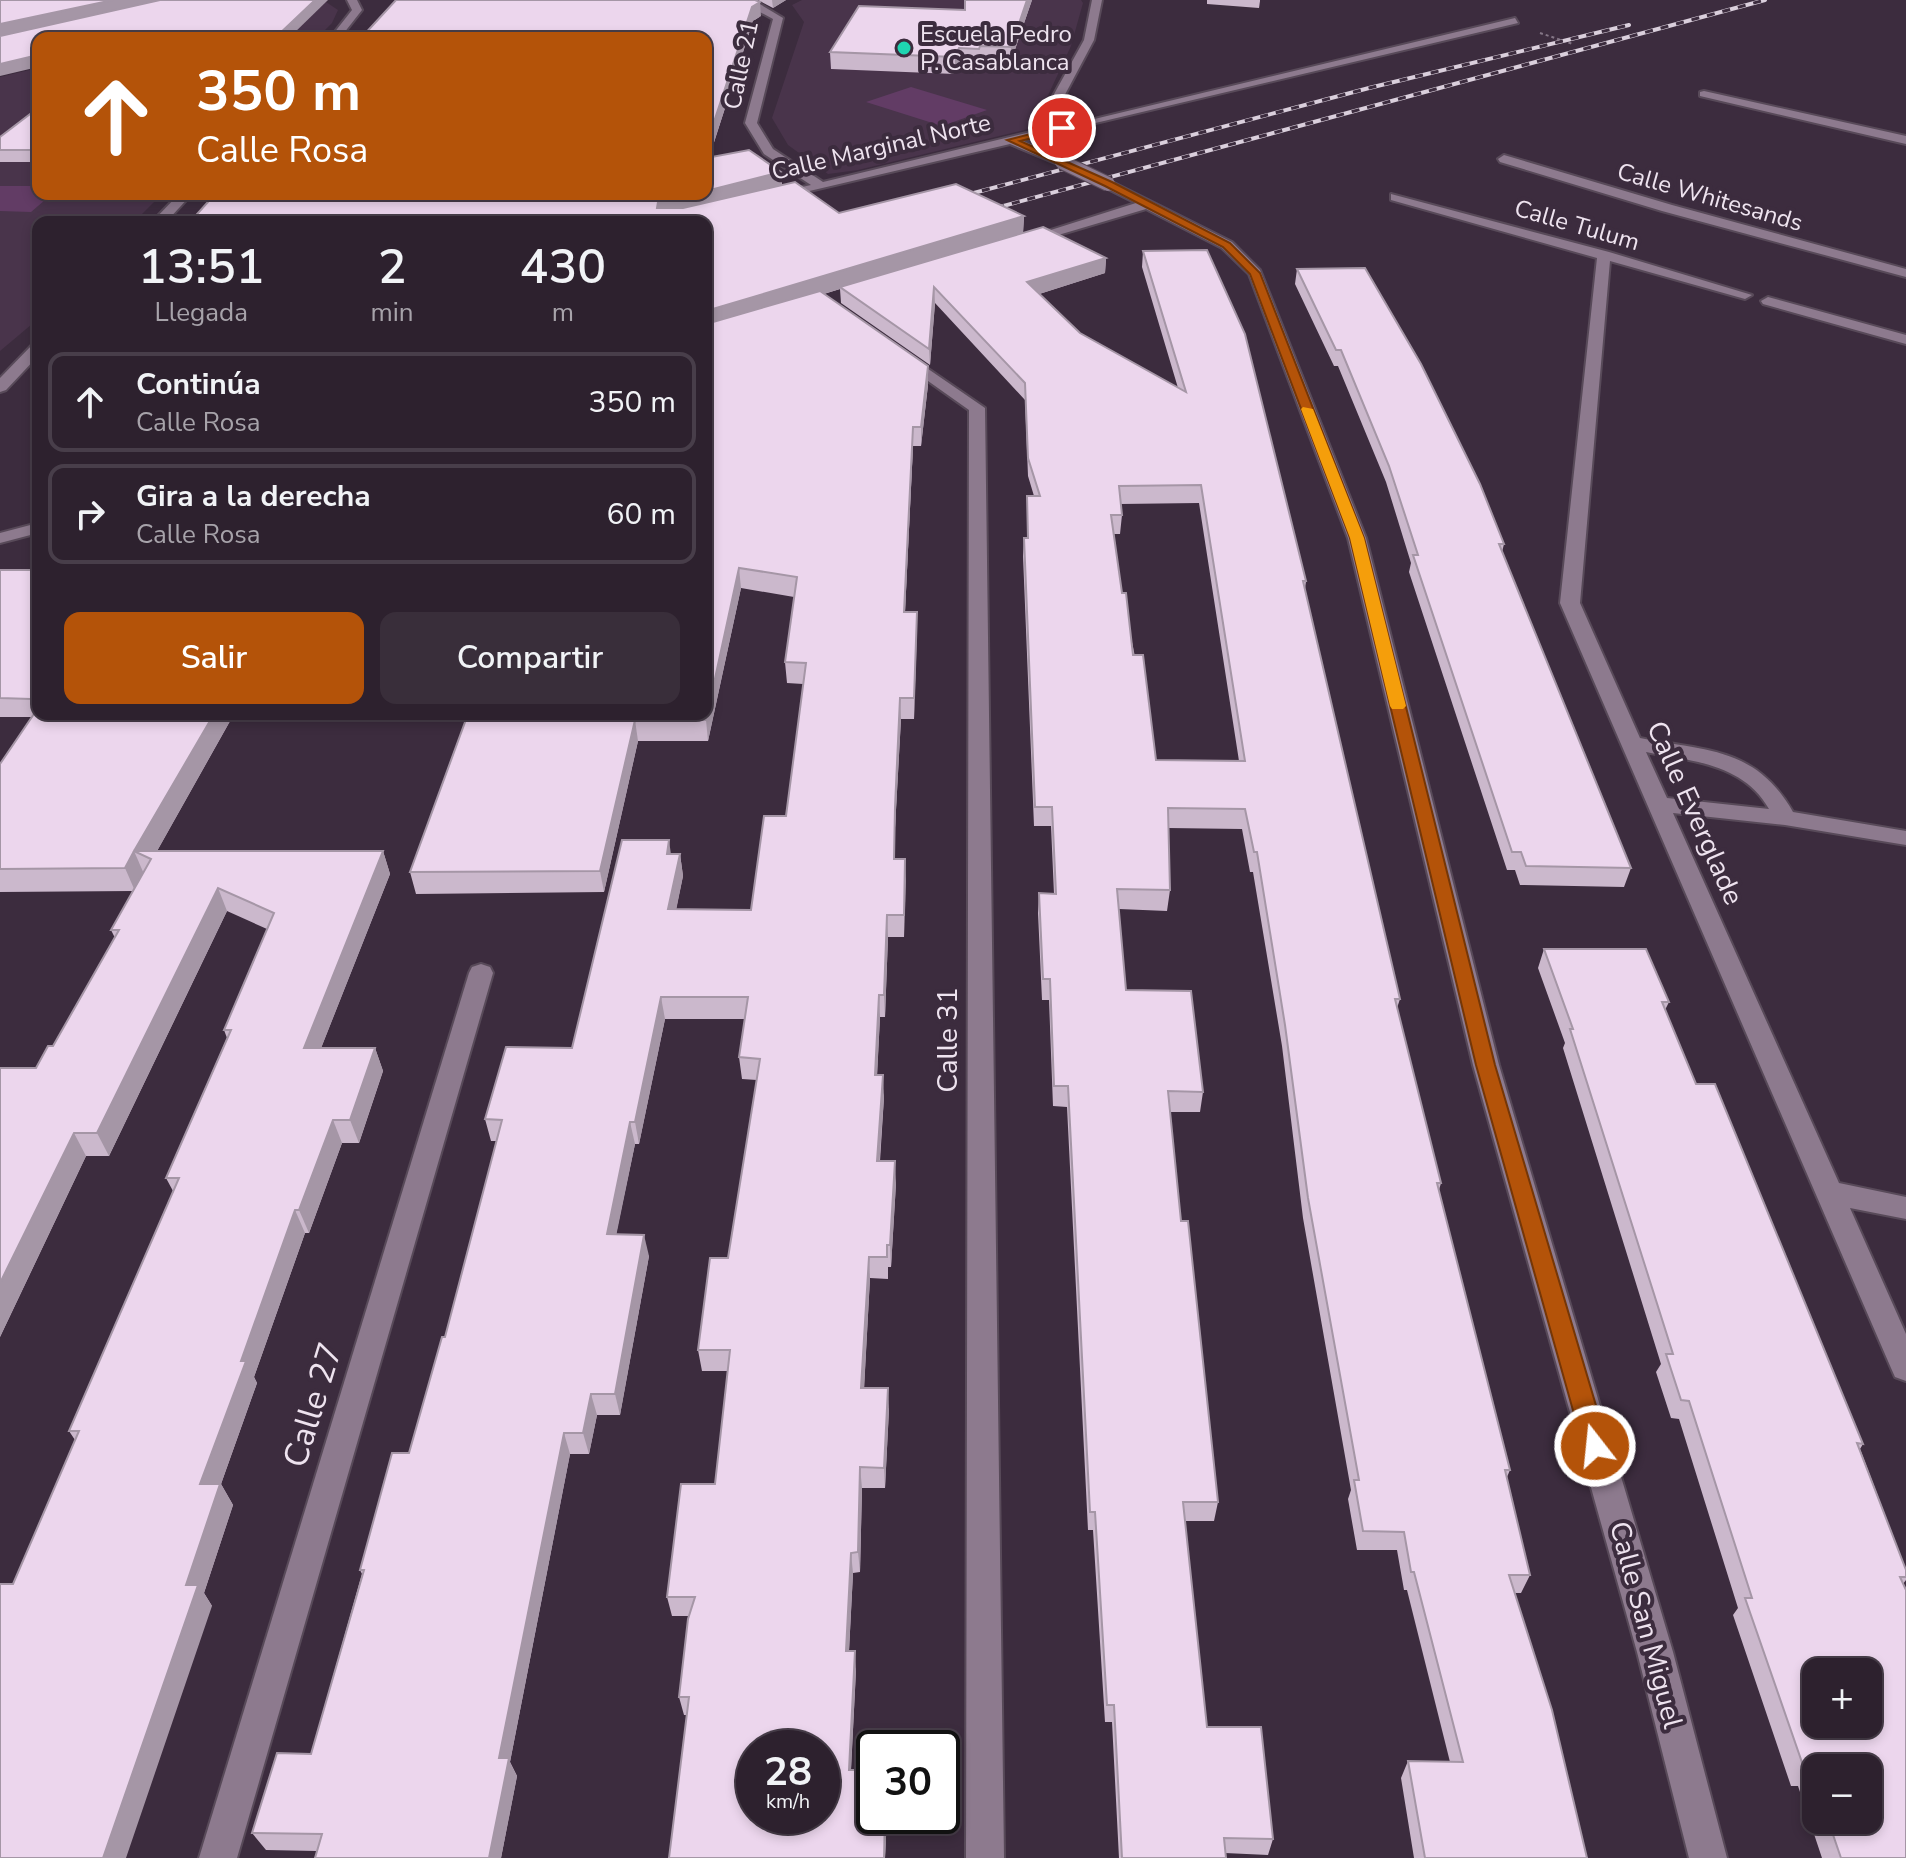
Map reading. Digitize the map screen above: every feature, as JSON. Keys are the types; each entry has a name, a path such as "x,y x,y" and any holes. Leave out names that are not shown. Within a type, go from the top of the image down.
{"street":[{"path":"340,32 357,10 352,0"},
{"name":"Calle 21","path":"731,0 749,2 778,18 751,123 768,151 821,186"},
{"path":"1087,122 1054,105 1089,40 1097,0"},
{"path":"1704,94 1906,140"},
{"name":"Calle Marginal Norte","path":"760,200 1087,122"},
{"name":"Calle San Miguel","path":"1011,140 1108,184 1227,245 1255,273 1357,538 1486,1065 1655,1652 1708,1858"},
{"name":"Calle Whitesands","path":"1504,159 1703,218 1906,273"},
{"name":"Calle Tulum","path":"1396,197 1745,295"},
{"path":"165,216 180,200"},
{"path":"1016,244 1148,204"},
{"name":"Calle Everglade","path":"1604,255 1570,603 1906,1368"},
{"path":"1768,301 1906,340"},
{"name":"Calle 31","path":"888,346 977,408 985,1858"},
{"path":"0,387 8,372 32,352"},
{"path":"8,372 32,367"},
{"path":"0,538 32,530"},
{"path":"1631,743 1733,763 1770,791 1785,818"},
{"path":"1658,804 1785,818 1906,838"},
{"name":"Calle 27","path":"218,1858 481,973"},
{"path":"1828,1192 1906,1208"}],"lane":[{"path":"1087,122 1515,21"}],"shaded area":[{"path":"323,0 338,10 323,32 187,32"},
{"path":"802,0 1081,0 1083,3 1071,46 1044,104 1056,118 1053,123 858,170 828,174 788,145 772,118 804,22 792,5"},
{"path":"32,69 32,200 156,200 140,216 32,216 32,324 0,351 0,77"},
{"path":"911,87 987,110 942,126 866,102"},
{"path":"0,186 32,186 32,200 45,200 31,212 0,211"}],"building":[{"path":"0,0 113,0 0,24"},
{"path":"160,0 315,0 281,32 32,32 32,56 0,64 0,36"},
{"path":"396,0 760,2 752,7 712,128 712,32 367,32"},
{"path":"965,0 1027,0 1011,47 959,48 955,57 830,52 859,6 965,10"},
{"path":"32,113 32,150 0,150 0,137"},
{"path":"749,150 781,172 712,189 712,157"},
{"path":"795,182 839,213 956,184 1024,216 712,309 712,216 195,216 210,200 666,200 658,202 657,208 683,208"},
{"path":"1043,227 1106,258 1027,282 1080,333 1186,392 1143,251 1207,250 1245,334 1306,581 1303,581 1400,999 1395,999 1441,1183 1437,1183 1510,1470 1505,1470 1530,1575 1509,1575 1552,1710 1587,1858 1425,1858 1408,1761 1463,1762 1414,1572 1411,1572 1404,1532 1363,1531 1354,1480 1359,1480 1308,1198 1285,1025 1257,852 1254,852 1245,809 1168,808 1170,890 1117,889 1126,990 1191,991 1203,1092 1168,1091 1181,1221 1188,1221 1218,1502 1183,1502 1207,1727 1261,1727 1273,1839 1224,1838 1226,1858 1122,1858 1114,1705 1107,1705 1095,1512 1090,1512 1068,1086 1054,1086 1050,979 1043,979 1039,893 1056,894 1052,807 1035,807 1024,538 1028,538 1027,496 1040,496 1028,458 1025,383 934,287 929,349 840,287","holes":["1201,485 1245,761 1156,760 1143,655 1133,655 1126,593 1122,593 1111,515 1122,515 1119,486"]},
{"path":"1365,268 1421,364 1480,484 1504,544 1499,544 1631,868 1526,866 1521,852 1512,852 1413,555 1418,555 1389,466 1341,350 1336,350 1297,269"},
{"path":"820,291 928,366 921,427 913,427 904,612 917,612 914,698 900,698 895,807 894,859 905,859 904,915 887,915 884,995 879,995 875,1075 883,1075 877,1161 895,1161 890,1245 887,1245 887,1257 869,1257 861,1388 888,1388 884,1468 860,1467 858,1552 851,1553 846,1651 855,1651 849,1770 856,1770 856,1834 885,1834 884,1858 669,1858 689,1697 679,1697 688,1619 695,1597 667,1597 681,1484 715,1484 730,1350 698,1350 710,1258 728,1258 760,1059 739,1057 748,997 661,997 635,1122 630,1122 607,1234 644,1235 615,1394 591,1394 583,1433 564,1433 499,1758 509,1758 489,1858 315,1858 322,1834 252,1833 277,1753 311,1754 364,1570 360,1570 392,1453 409,1453 442,1337 445,1337 502,1120 485,1119 506,1047 572,1048 622,840 669,840 667,854 680,854 668,909 751,910 764,816 786,816 806,663 785,662 797,577 739,568 712,692 712,322"},
{"path":"0,570 32,570 32,698 0,698"},
{"path":"32,717 32,720 210,720 125,868 0,869 0,764"},
{"path":"466,720 635,720 600,871 410,872"},
{"path":"134,851 383,851 304,1048 375,1048 350,1120 333,1120 299,1210 295,1210 241,1361 246,1361 200,1484 220,1484 186,1585 198,1585 103,1858 0,1858 0,1584 13,1584 79,1431 69,1431 179,1178 166,1178 231,1030 224,1030 274,913 218,888 97,1133 74,1133 0,1283 0,1068 36,1068 48,1046 53,1046 119,930 111,930 151,859"},
{"path":"1544,949 1646,949 1669,1002 1662,1002 1696,1084 1715,1084 1863,1444 1857,1443 1906,1570 1906,1577 1900,1577 1906,1590 1906,1858 1841,1858 1833,1834 1882,1834 1882,1754 1802,1754 1802,1762 1745,1598 1752,1598 1689,1401 1681,1400 1666,1354 1673,1354 1570,1029 1573,1029"}],"railway":[{"path":"981,212 1765,0"},
{"path":"951,199 1369,88 1629,25"}],"slow traffic":[{"path":"1307,409 1357,538 1398,706"}],"place":[{"name":"Escuela Pedro P. Casablanca","path":"904,48"}],"route":[{"path":"1062,128 1011,140 1108,184 1227,245 1255,273 1357,538 1486,1065 1595,1446"}]}
